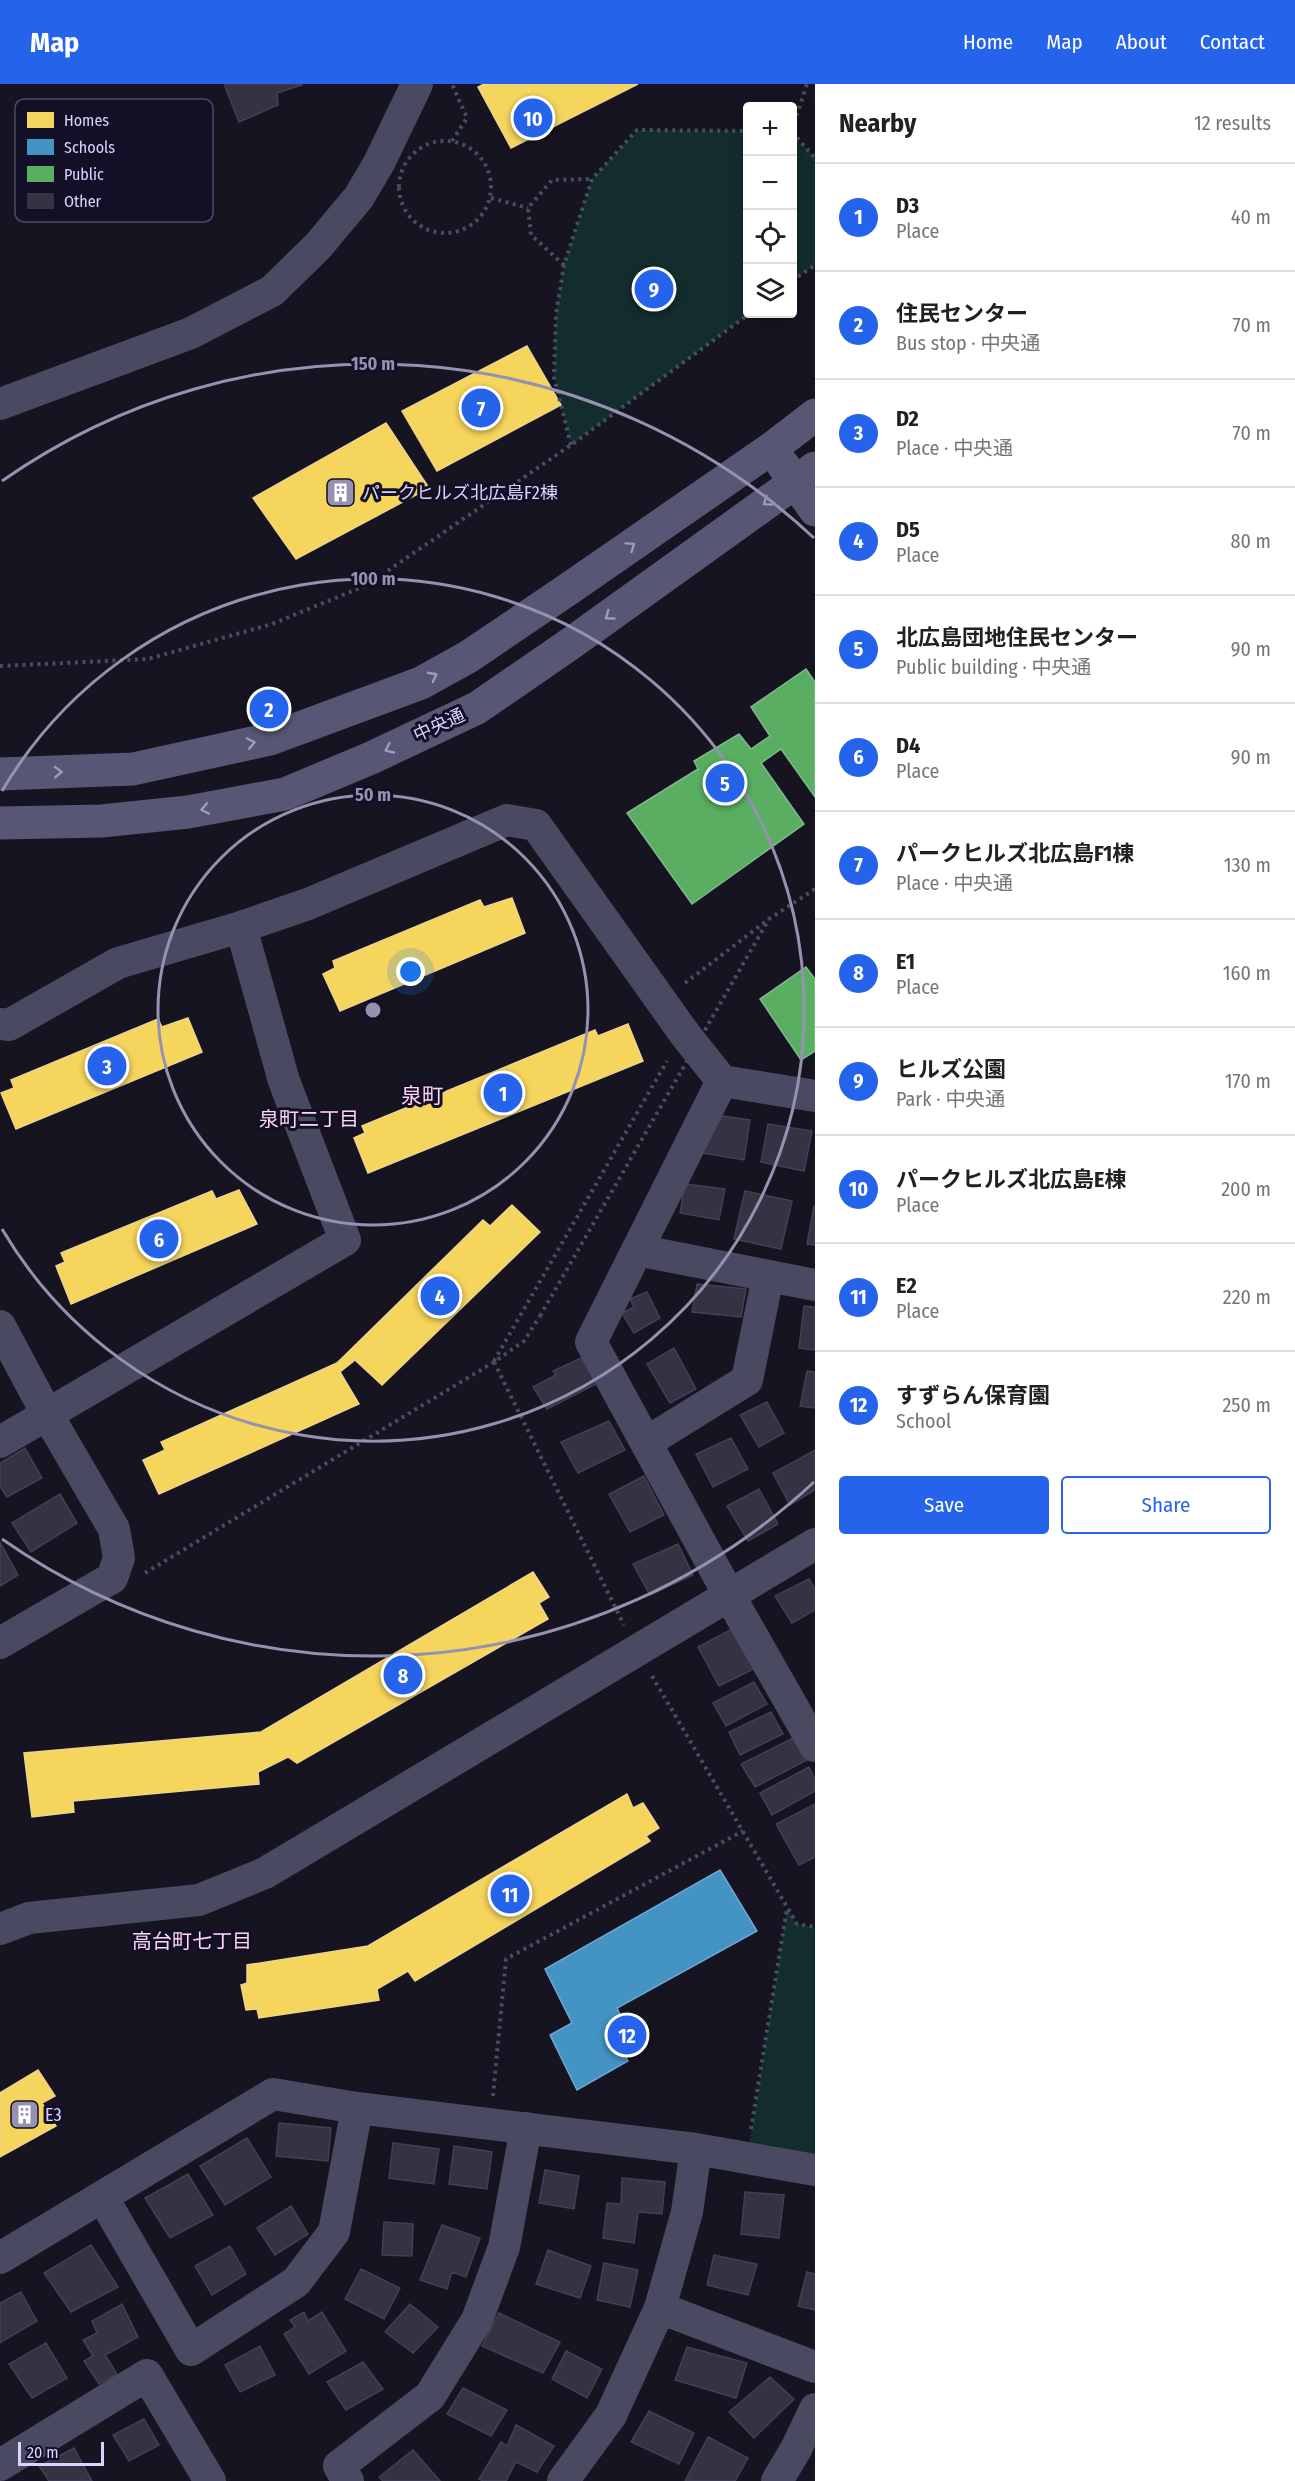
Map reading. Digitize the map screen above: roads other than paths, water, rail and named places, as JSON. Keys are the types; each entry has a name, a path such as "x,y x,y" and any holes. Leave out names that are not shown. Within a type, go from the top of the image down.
{"street":[{"path":"0,404 191,333 272,291 318,246 359,197 379,163 417,84"},
{"path":"0,774 133,769 270,739 421,683 468,657 772,448 812,424"},
{"path":"772,448 805,476 815,510"},
{"name":"中央通","path":"0,823 102,821 188,812 285,794 371,758 477,708 805,476"},
{"path":"0,1024 9,1025 117,963 241,927 308,904 507,820 536,825 684,1033 722,1081 815,1096"},
{"path":"0,1442 345,1239 284,1081 241,927"},
{"path":"722,1081 591,1342 729,1595 815,1746"},
{"path":"637,1250 815,1285"},
{"path":"647,1442 747,1380 768,1276"},
{"path":"0,1326 46,1414 114,1529 118,1558 112,1578 0,1642"},
{"path":"0,1929 29,1918 199,1900 265,1873 815,1544"},
{"path":"0,2258 273,2094 357,2108 696,2149 815,2169"},
{"path":"103,2198 191,2350 296,2282 334,2232 357,2108"},
{"path":"348,2481 339,2466 430,2396 477,2320 504,2247 526,2128"},
{"path":"563,2481 611,2415 660,2308 687,2212 696,2149"},
{"path":"660,2308 815,2367"},
{"path":"0,2465 147,2375 210,2481"},
{"path":"777,2481 796,2449 815,2409"}],"place":[{"name":"パークヒルズ北広島E棟","path":"533,118"},
{"name":"ヒルズ公園","path":"654,289"},
{"name":"パークヒルズ北広島F1棟","path":"481,408"},
{"name":"パークヒルズ北広島F2棟","path":"341,493"},
{"name":"住民センター","path":"269,709"},
{"name":"北広島団地住民センター","path":"725,783"},
{"name":"D2","path":"107,1066"},
{"name":"D3","path":"503,1093"},
{"name":"D4","path":"159,1239"},
{"name":"D5","path":"440,1296"},
{"name":"E1","path":"403,1675"},
{"name":"E2","path":"510,1894"},
{"name":"すずらん保育園","path":"627,2035"},
{"name":"E3","path":"24,2115"}],"district":[{"name":"泉町","path":"422,1096"},
{"name":"泉町二丁目","path":"309,1119"},
{"name":"高台町七丁目","path":"192,1941"}]}
